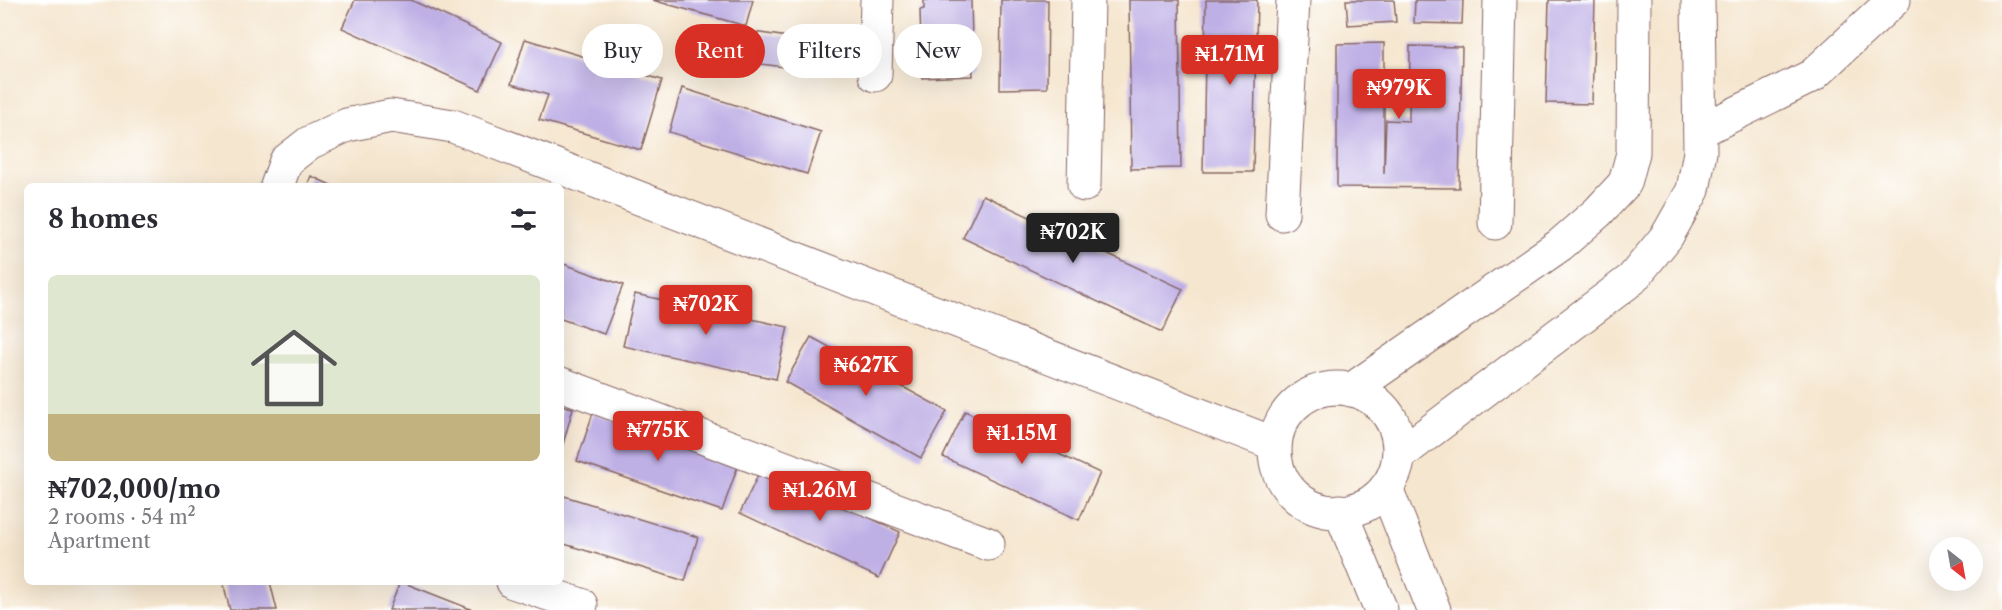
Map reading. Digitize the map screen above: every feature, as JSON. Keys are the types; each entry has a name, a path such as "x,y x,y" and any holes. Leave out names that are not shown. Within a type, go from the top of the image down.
{"street":[{"path":"876,24 877,0"},
{"path":"1084,185 1088,0"},
{"path":"1282,214 1293,0"},
{"path":"1495,223 1500,0"},
{"path":"1351,390 1560,245 1598,212 1625,183 1633,153 1634,0"},
{"path":"1399,455 1632,279 1666,236 1693,190 1700,152 1698,0"},
{"path":"1700,131 1812,76 1894,0"},
{"path":"278,183 286,161 309,143 347,125 391,116 453,126 1275,444"},
{"path":"564,385 988,544"},
{"path":"1334,388 1351,390 1368,396 1382,407 1392,421 1398,437 1399,455 1395,472 1386,488 1373,500 1358,508 1340,512 1323,510 1306,504 1292,493 1279,471 1275,444 1279,427 1288,412 1301,400 1316,392 1334,388"},
{"path":"1386,488 1434,610"},
{"path":"1340,512 1381,610"},
{"path":"522,585 581,605"}],"building":[{"path":"355,0 411,0 502,42 480,90 342,28"},
{"path":"652,0 753,0 747,24 739,24"},
{"path":"924,0 971,0 972,24 920,24 920,10 924,9"},
{"path":"1001,0 1048,0 1047,88 1000,89"},
{"path":"1129,0 1179,0 1181,168 1131,169"},
{"path":"1206,0 1257,0 1253,172 1203,172"},
{"path":"1346,0 1394,0 1396,22 1348,25"},
{"path":"1415,0 1463,0 1462,24 1414,23"},
{"path":"1549,0 1595,0 1592,104 1546,103"},
{"path":"765,34 777,35 777,66 765,65"},
{"path":"525,39 582,56 582,78 655,78 662,80 641,150 539,120 548,95 511,84"},
{"path":"1384,43 1384,174 1386,120 1409,121 1410,46 1462,47 1459,188 1337,187 1337,44"},
{"path":"682,88 821,132 807,174 669,132"},
{"path":"311,176 326,183 308,183"},
{"path":"983,195 1183,289 1162,332 963,238"},
{"path":"564,264 623,285 604,334 564,320"},
{"path":"635,294 788,327 776,379 623,346"},
{"path":"811,337 947,411 921,458 785,382"},
{"path":"564,406 573,408 564,441"},
{"path":"965,411 1100,473 1079,520 943,457"},
{"path":"593,413 739,463 722,511 577,461"},
{"path":"762,467 900,532 879,578 740,513"},
{"path":"564,496 698,537 685,581 564,544"},
{"path":"224,585 271,585 277,610 230,610"},
{"path":"399,585 410,585 473,610 389,610"}]}
